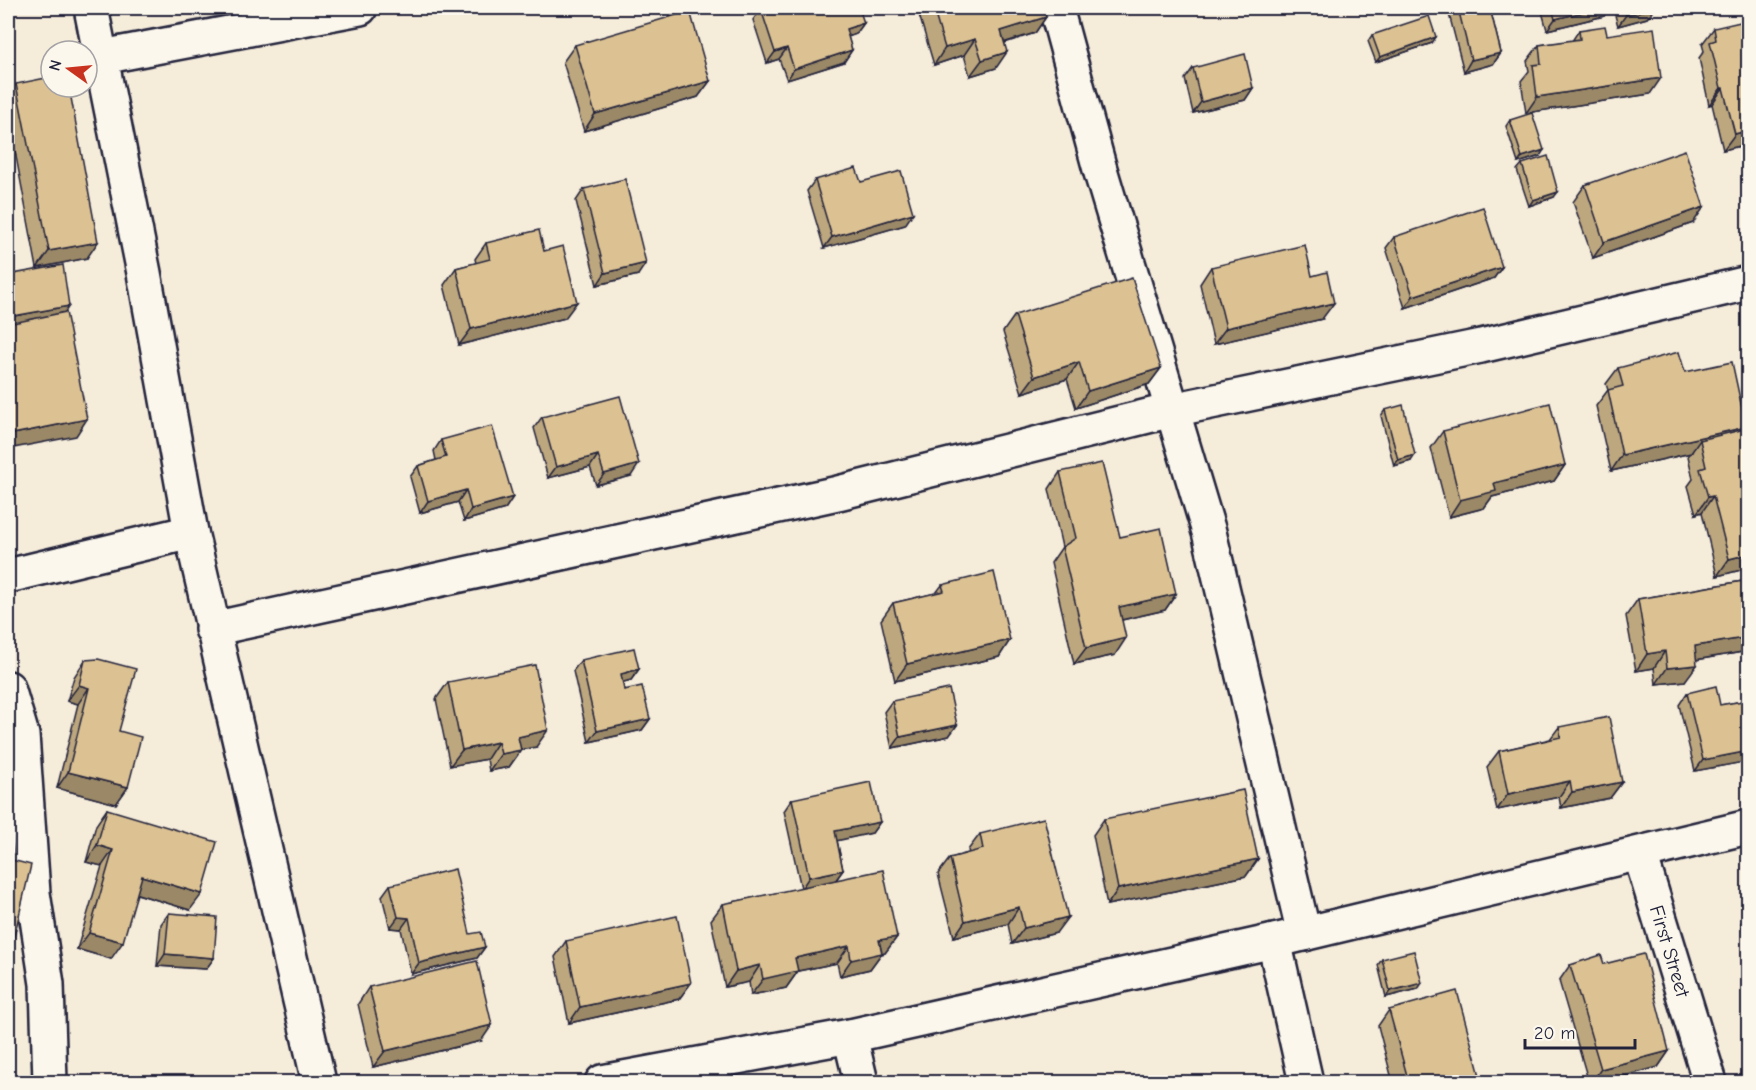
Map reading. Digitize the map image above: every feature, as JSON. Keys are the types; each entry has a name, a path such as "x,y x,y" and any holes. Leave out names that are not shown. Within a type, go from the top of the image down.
{"street":[{"path":"91,8 191,532 319,1083"},
{"path":"102,57 360,8"},
{"path":"1056,8 1099,166 1209,532 1289,937 1306,1083"},
{"path":"212,629 838,493 1172,410 1481,346 1749,283"},
{"path":"8,576 191,532"},
{"path":"8,688 22,735 33,893 47,984 50,1083"},
{"path":"602,1083 850,1036 1289,937 1749,827"},
{"name":"First Street","path":"1640,854 1710,1083"},
{"path":"850,1036 861,1083"}],"building":[{"path":"859,8 864,23 846,29 852,50 794,69 787,48 775,52 761,9"},
{"path":"933,8 1043,8 1046,17 1001,31 1007,52 982,60 975,39 945,48"},
{"path":"1458,8 1490,8 1501,53 1471,60"},
{"path":"1552,8 1599,8 1555,19"},
{"path":"1624,8 1652,8 1626,15"},
{"path":"690,11 710,81 595,114 575,45"},
{"path":"1429,16 1436,37 1380,57 1372,35"},
{"path":"1749,20 1749,130 1735,134 1710,42 1716,40 1714,28"},
{"path":"1605,26 1607,35 1654,28 1661,78 1537,97 1533,65 1541,64 1539,45 1580,39 1579,30"},
{"path":"1245,54 1253,88 1201,102 1193,68"},
{"path":"39,79 39,99 71,99 98,242 49,251 16,84"},
{"path":"1532,113 1544,150 1522,157 1510,120"},
{"path":"1685,150 1704,207 1604,242 1585,185"},
{"path":"1548,156 1558,192 1533,200 1522,164"},
{"path":"856,168 861,182 901,171 913,213 832,237 815,180"},
{"path":"625,179 646,263 605,273 584,189"},
{"path":"1483,207 1502,267 1413,296 1394,237"},
{"path":"539,230 544,251 563,246 577,302 471,329 456,268 490,259 486,243"},
{"path":"1305,245 1312,276 1327,272 1334,303 1226,328 1211,267"},
{"path":"63,265 69,306 8,317 8,275"},
{"path":"1132,278 1161,368 1088,391 1079,362 1034,377 1015,315"},
{"path":"66,312 87,419 8,435 8,324"},
{"path":"1679,352 1685,372 1732,362 1746,427 1622,455 1608,390 1623,386 1618,368"},
{"path":"620,396 639,464 604,474 598,455 556,467 542,417"},
{"path":"1550,403 1565,465 1494,483 1496,491 1460,500 1443,431"},
{"path":"1403,405 1415,455 1398,460 1385,410"},
{"path":"492,426 513,497 471,509 466,490 428,501 418,466 446,457 441,440"},
{"path":"1749,428 1749,554 1729,559 1713,496 1708,497 1700,469 1706,467 1700,440"},
{"path":"1102,463 1120,537 1161,528 1176,594 1119,607 1126,638 1086,648 1062,547 1076,538 1060,472"},
{"path":"994,572 1010,640 907,664 893,603 944,591 942,585"},
{"path":"1749,580 1749,637 1695,646 1697,665 1667,668 1665,651 1647,654 1638,599"},
{"path":"634,648 639,669 621,674 624,690 642,686 650,719 597,731 581,660"},
{"path":"98,659 136,669 119,731 141,737 128,787 68,772 89,688 79,685 85,660"},
{"path":"535,665 548,730 518,737 521,750 501,754 498,742 462,750 448,682"},
{"path":"1716,686 1720,705 1749,700 1749,751 1703,760 1687,693"},
{"path":"949,689 957,725 900,737 892,701"},
{"path":"1609,717 1622,782 1572,792 1570,781 1508,794 1499,751 1561,737 1559,727"},
{"path":"8,771 12,772 10,848 8,847"},
{"path":"871,782 880,822 835,831 843,870 809,877 792,799"},
{"path":"1243,790 1258,859 1118,889 1104,819"},
{"path":"107,809 217,842 202,894 142,876 123,942 89,933 113,850 97,845"},
{"path":"1044,818 1068,917 1024,928 1019,907 965,921 950,858 983,849 980,834"},
{"path":"8,859 31,865 8,962"},
{"path":"455,869 470,934 481,932 485,947 419,963 409,918 398,917 390,885"},
{"path":"883,870 897,937 879,940 882,953 851,960 849,946 795,958 798,971 763,979 760,965 736,971 723,904"},
{"path":"169,913 217,917 214,958 165,954"},
{"path":"677,916 691,983 580,1007 566,941"},
{"path":"1414,951 1422,983 1390,991 1382,959"},
{"path":"1644,954 1669,1051 1601,1069 1570,965 1601,955 1604,964"},
{"path":"477,961 492,1025 385,1051 369,987"},
{"path":"1457,991 1482,1083 1409,1083 1389,1010"}]}
